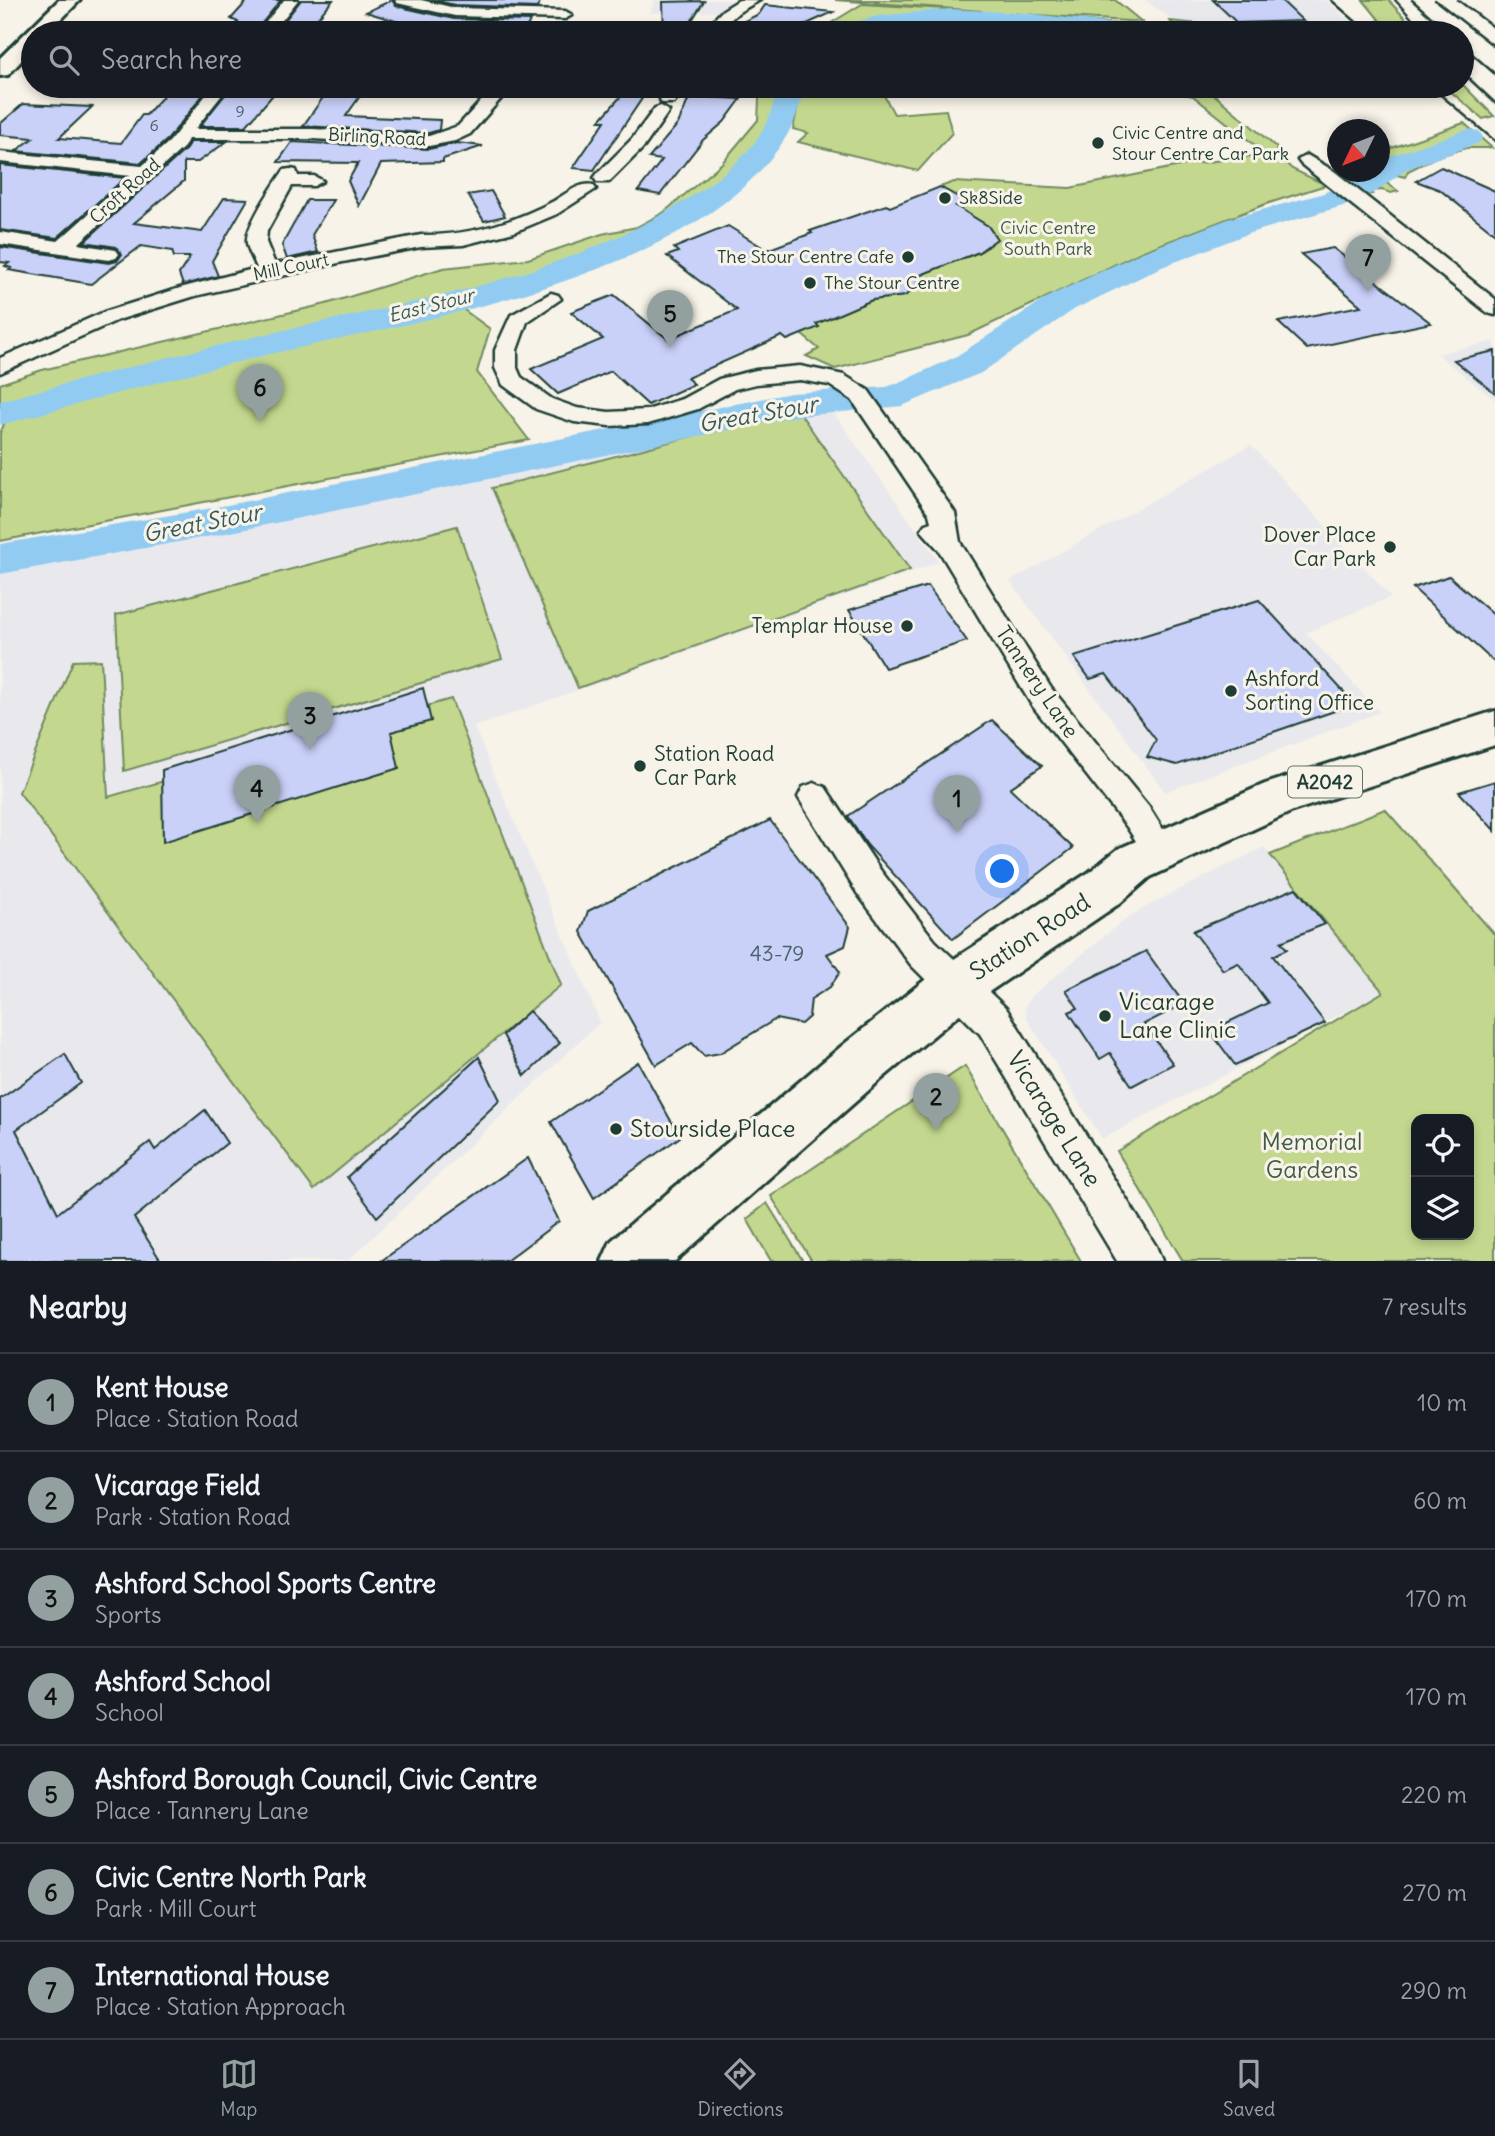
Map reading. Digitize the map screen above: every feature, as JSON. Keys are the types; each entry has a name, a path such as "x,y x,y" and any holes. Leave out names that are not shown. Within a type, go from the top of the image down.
{"main road":[{"path":"49,21 70,0"},
{"path":"0,69 21,49"},
{"name":"Station Road","path":"631,1261 861,1063 957,985 1104,888 1134,863 1280,797 1495,728"}],"street":[{"path":"274,21 291,0"},
{"path":"402,0 455,12 565,15"},
{"path":"561,21 574,0"},
{"path":"719,21 744,1"},
{"name":"Croft Road","path":"64,246 178,143 182,134 211,98"},
{"name":"Birling Road","path":"182,134 313,134 429,141 449,137 464,130 493,98"},
{"name":"Mill Court","path":"0,366 118,314 268,270 421,241 442,243 475,236 538,216 595,184 638,143 669,99"},
{"name":"Birling Road","path":"268,270 256,242 257,231 313,134"},
{"path":"0,157 147,172"},
{"path":"1307,160 1495,309"},
{"path":"290,174 314,181"},
{"path":"0,238 109,254"},
{"name":"Tannery Lane","path":"551,299 518,318 506,350 506,368 512,380 544,404 574,415 609,419 648,417 690,404 727,384 756,377 799,380 849,398 867,419 918,513 947,543 1041,696 1138,817 1160,850"},
{"name":"Vicarage Lane","path":"814,797 869,882 923,953 993,1021 1141,1261"}],"shaded area":[{"path":"655,0 732,0 728,7 719,12 650,13"},
{"path":"1145,0 1326,0 1350,21 1174,21"},
{"path":"1495,341 1495,400 1437,354"},
{"path":"826,402 939,562 474,727 600,1022 348,1261 0,1261 0,563"},
{"path":"1251,445 1391,597 1306,633 1380,712 1165,792 1010,581"},
{"path":"1264,847 1383,992 1102,1139 1026,1017 1025,1007 1030,997 1124,920"}],"green space":[{"path":"835,0 1115,0 1141,21 1008,13 1088,21 992,21 934,16 881,21 834,21 862,4 982,11"},
{"path":"1363,0 1388,0 1408,21 1380,21"},
{"path":"1474,96 1494,116 1483,119 1458,98"},
{"path":"789,98 778,124 750,165 685,215 574,268 503,290 199,357 0,407 0,384 42,370 326,304 443,268 528,259 602,234 637,227 663,213 722,163 758,120 759,99"},
{"path":"799,98 885,98 894,114 946,110 952,133 918,171 798,142 808,133 793,129"},
{"name":"Civic Centre South Park","path":"1196,98 1218,98 1276,147 1277,155 1292,169 1326,185 1266,204 1141,252 968,335 835,369 806,356 819,349 801,334 818,327 816,324 872,300 905,296 929,271 964,256 976,254 991,244 995,236 988,226 939,214 966,202 940,187 954,182 1070,188 1185,165 1266,154"},
{"path":"1464,123 1492,148 1466,148 1436,157 1408,171 1405,177 1390,173 1390,149"},
{"path":"1348,182 1385,182 1398,191 1369,191 1372,194 1365,195"},
{"path":"457,305 490,329 477,372 529,440 0,541 0,433 10,411"},
{"path":"797,409 910,570 578,688 492,488"},
{"path":"457,526 502,659 124,771 116,615"},
{"path":"101,660 108,797 451,699 561,985 314,1190 19,792 73,661"},
{"name":"Memorial Gardens","path":"1385,809 1495,935 1495,1261 1183,1261 1117,1151 1383,992 1270,855"},
{"path":"965,1066 1081,1261 812,1261 771,1196"},
{"path":"767,1203 803,1261 771,1261 747,1219"}],"building":[{"path":"248,0 281,0 264,21 231,19"},
{"path":"301,0 333,0 315,21 284,21"},
{"path":"392,0 396,6 454,19 530,21 396,21 366,12"},
{"path":"432,0 541,0 537,8 455,5"},
{"path":"1213,0 1281,0 1303,21 1235,21"},
{"path":"704,1 692,21 664,21 663,2"},
{"path":"765,5 833,12 813,21 745,21 759,14"},
{"path":"161,98 200,98 168,139 141,163 16,151 33,138 0,135 0,124 23,104 92,107 59,138 121,143 142,115 146,115"},
{"path":"222,98 270,98 246,126 200,126"},
{"path":"323,98 359,98 346,116 440,120 439,130 429,133 303,126"},
{"path":"619,98 642,98 594,170 573,168 605,121 599,121"},
{"path":"689,98 741,99 724,122 703,140 660,195 638,191 662,160 649,158 678,124"},
{"path":"190,142 226,142 198,162 184,162 184,181 134,223 202,232 224,198 248,199 212,261 218,276 183,285 179,274 190,257 174,257 172,251 141,246 91,284 9,270 11,268 5,266 9,263 0,262 0,247 109,263 117,261 122,254 116,247 84,242 186,149"},
{"path":"292,142 429,149 457,143 483,146 443,159 443,162 381,164 359,206 348,181 358,163 278,162"},
{"path":"0,165 125,178 57,238 0,230"},
{"path":"1441,167 1495,191 1495,234 1440,190 1416,181"},
{"path":"940,187 967,202 956,206 988,226 997,239 979,252 918,276 917,286 905,296 872,300 816,324 819,327 787,340 782,336 687,378 694,384 648,405 611,371 558,394 531,369 603,339 571,312 614,295 668,339 737,310 667,256 678,252 674,248 728,226 767,250 812,233 810,231 886,205 890,207"},
{"path":"491,191 505,216 484,221 468,195"},
{"path":"307,200 333,200 312,235 318,252 287,259 282,245"},
{"path":"1333,248 1431,323 1307,349 1278,322 1361,306 1301,254"},
{"path":"1495,351 1495,393 1454,360"},
{"path":"1449,576 1495,616 1495,663 1413,588"},
{"name":"Templar House","path":"928,586 967,641 885,668 849,610"},
{"name":"Ashford Sorting Office","path":"1259,600 1355,704 1177,765 1147,757 1156,740 1106,674 1090,679 1074,657"},
{"path":"423,688 431,721 391,732 399,768 163,842 162,770"},
{"path":"992,720 1042,766 1010,788 1073,848 953,939 867,845 848,816"},
{"path":"1495,781 1495,831 1459,792"},
{"path":"770,820 850,927 845,946 827,954 840,972 830,987 811,999 809,1017 801,1024 776,1019 720,1053 704,1056 692,1043 656,1065 581,932 588,911"},
{"path":"1296,888 1325,924 1281,942 1287,949 1273,956 1325,1023 1235,1065 1210,1031 1268,1003 1238,963 1223,970 1193,931"},
{"name":"Vicarage Lane Clinic","path":"1146,951 1184,1004 1144,1024 1173,1064 1132,1086 1110,1053 1100,1059 1069,1012 1078,1008 1066,990"},
{"path":"529,1011 560,1043 525,1076 503,1035"},
{"path":"65,1054 81,1083 16,1130 58,1213 150,1142 155,1150 205,1110 227,1143 134,1218 161,1261 0,1261 0,1099"},
{"path":"479,1057 500,1100 377,1217 347,1177"},
{"name":"Stourside Place","path":"638,1062 680,1137 594,1198 551,1122"},
{"path":"528,1158 559,1221 506,1261 381,1261"}],"waterway":[{"name":"East Stour","path":"891,21 950,16 1033,21"},
{"name":"East Stour","path":"0,413 179,365 503,290 567,271 668,225 726,187 750,165 772,138 789,98"},
{"name":"Great Stour","path":"0,559 212,522 791,405 889,398 968,365 1063,302 1151,260 1239,226 1332,200 1367,185 1395,164 1469,137"}],"railway":[{"path":"1331,0 1355,21"},
{"path":"1395,0 1414,21"},
{"path":"1412,0 1436,21"},
{"path":"1435,0 1462,21"},
{"path":"1458,0 1495,28"},
{"path":"1474,31 1495,47"},
{"path":"1474,56 1495,74"},
{"path":"1474,83 1495,103"},
{"path":"1444,98 1495,141"}],"place":[{"name":"Civic Centre and Stour Centre Car Park","path":"1098,143"},
{"name":"Sk8Side","path":"945,198"},
{"name":"The Stour Centre Cafe","path":"908,257"},
{"name":"The Stour Centre","path":"810,283"},
{"name":"International House","path":"1368,292"},
{"name":"Ashford Borough Council, Civic Centre","path":"670,348"},
{"name":"Civic Centre North Park","path":"260,422"},
{"name":"Dover Place Car Park","path":"1390,547"},
{"name":"Templar House","path":"907,626"},
{"name":"Ashford Sorting Office","path":"1231,691"},
{"name":"Ashford School Sports Centre","path":"310,750"},
{"name":"Station Road Car Park","path":"640,766"},
{"name":"Ashford School","path":"257,823"},
{"name":"Kent House","path":"957,833"},
{"name":"Vicarage Lane Clinic","path":"1105,1016"},
{"name":"Stourside Place","path":"616,1129"},
{"name":"Vicarage Field","path":"936,1131"}]}
